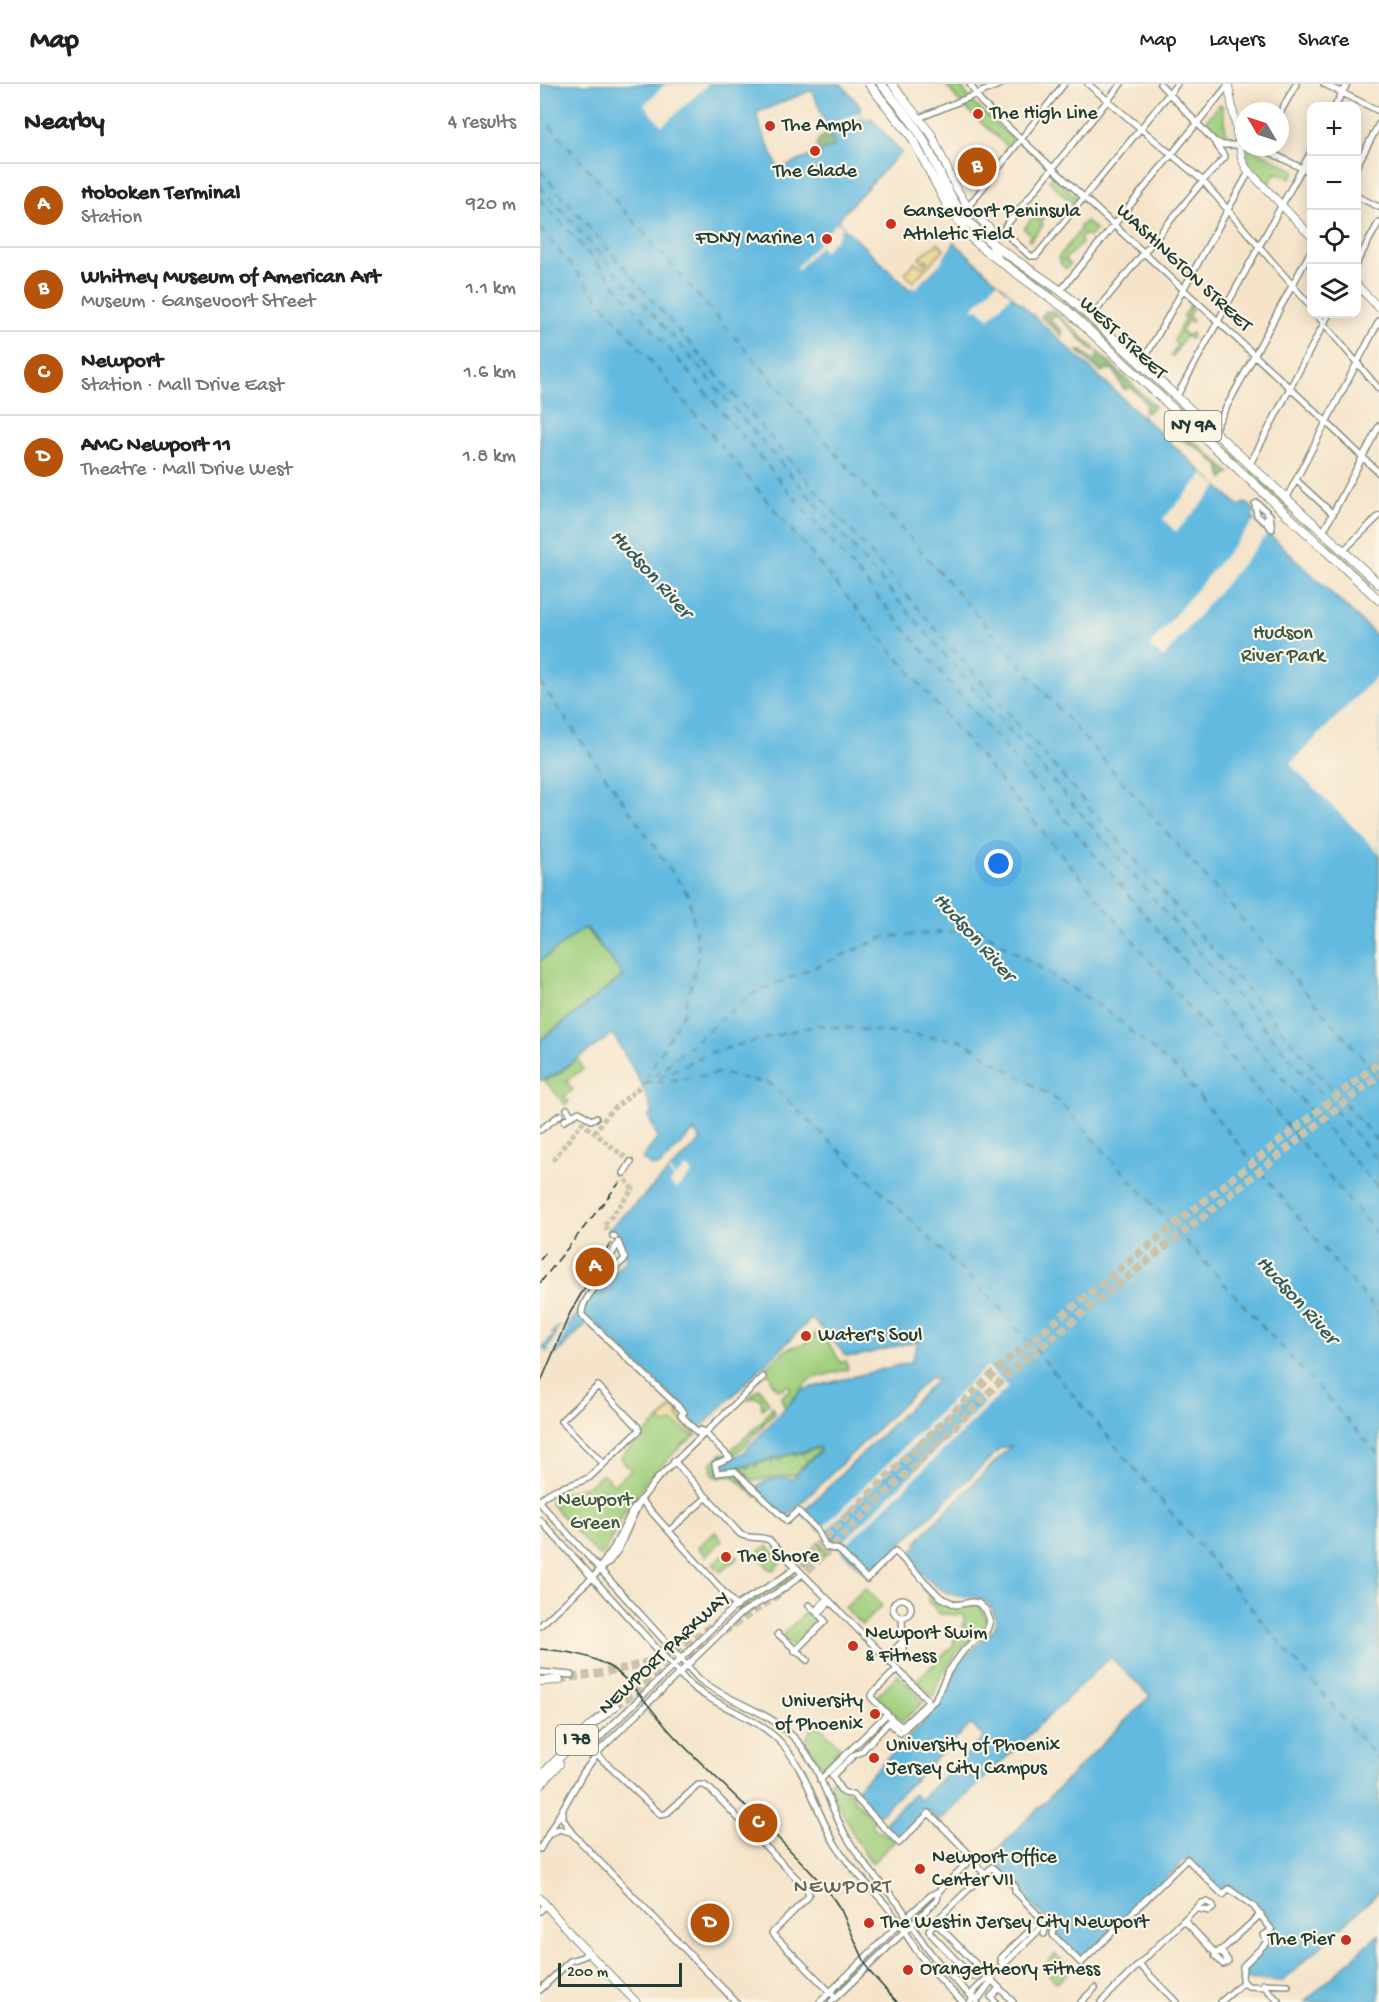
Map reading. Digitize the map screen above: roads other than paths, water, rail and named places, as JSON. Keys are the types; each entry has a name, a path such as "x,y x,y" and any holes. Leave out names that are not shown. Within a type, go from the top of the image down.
{"highway":[{"name":"WEST STREET","path":"869,84 911,135 955,218 973,240 1067,310 1379,600"},
{"name":"WEST STREET","path":"881,84 918,131 960,210 970,223 991,243 1061,290 1379,584"},
{"path":"540,1681 559,1680"},
{"name":"I 78","path":"540,1777 615,1706"},
{"name":"I 78","path":"540,1785 579,1739"}],"main road":[{"path":"892,84 932,135 955,186 968,207 991,231 991,243 999,261"},
{"path":"1228,84 1235,114"},
{"path":"1243,156 1243,163 1249,172 1307,233"},
{"path":"1361,289 1379,308"},
{"path":"541,1904 636,2002"}],"street":[{"name":"WASHINGTON STREET","path":"970,84 975,95 1021,139 1379,473"},
{"path":"919,118 1001,84"},
{"path":"968,207 1064,84"},
{"path":"1088,84 1203,181 1307,303"},
{"path":"1121,84 1005,227 1006,234 1030,256 1036,256 1177,84"},
{"path":"1091,317 1203,181 1224,159 1225,155 1213,140 1160,84"},
{"path":"1061,290 1228,84"},
{"path":"1286,102 1296,84"},
{"path":"1324,84 1379,111"},
{"path":"1337,102 1347,84"},
{"path":"1361,158 1379,124"},
{"path":"1213,140 1223,145 1235,145"},
{"path":"1278,156 1307,171"},
{"path":"1177,396 1308,156"},
{"path":"1142,363 1249,172"},
{"path":"1361,198 1379,207"},
{"path":"1361,255 1379,222"},
{"path":"1214,430 1307,257"},
{"path":"1319,318 1379,389"},
{"path":"1250,464 1327,318"},
{"path":"1287,497 1379,321"},
{"path":"1323,532 1379,426"},
{"path":"1296,480 1333,514"},
{"path":"1255,504 1262,506 1270,515 1272,529 1267,524 1270,519 1268,517 1263,521 1257,515 1255,504"},
{"path":"1344,551 1379,516"},
{"path":"564,1121 570,1112 579,1112 592,1120"},
{"path":"540,1131 560,1115"},
{"path":"624,1173 631,1161"},
{"path":"590,1294 625,1259 616,1240 590,1294 582,1313 684,1412 681,1416 698,1433 701,1430 730,1458 715,1464 717,1473 735,1471 787,1521 798,1511 817,1530 826,1547 839,1550 867,1579 896,1551 931,1590 943,1599 956,1605 978,1603 986,1610 990,1618 988,1628 958,1657 944,1679 935,1700 900,1733 889,1722 861,1752 854,1755 831,1776 841,1791 852,1794 899,1843 929,1813 973,1857 977,1866 985,1874 992,1867 1002,1877 1007,1878 1015,1886 1016,1891 1042,1927 1081,1964 1187,1859 1223,1895 1229,1889 1247,1901 1261,1914 1272,1930 1264,1935 1267,1942 1243,1966 1242,1980 1248,1986 1265,1987 1279,2002"},
{"path":"542,1624 599,1569 614,1548 629,1515 674,1461 699,1440 763,1377"},
{"path":"604,1464 561,1421 598,1386 639,1429 604,1464 588,1479 556,1488 540,1502 687,1666 710,1687 742,1702 784,1729 802,1748 857,1854 912,1924 933,1955 973,2001 979,1998 990,1983 990,1978 1042,1927"},
{"path":"674,1461 743,1536 768,1539 927,1699 927,1703 902,1727 871,1697 897,1670"},
{"path":"669,1532 707,1497"},
{"path":"640,1500 736,1606 739,1615"},
{"path":"540,1520 678,1673 702,1694 758,1724 782,1743 796,1763 843,1856 885,1904 937,1976 963,2002"},
{"name":"NEWPORT PARKWAY","path":"597,1754 590,1748 672,1666 736,1606 780,1581 796,1567"},
{"name":"NEWPORT PARKWAY","path":"540,1849 583,1773 597,1754 739,1615 785,1589 802,1574"},
{"path":"817,1613 829,1601"},
{"path":"795,1651 825,1621 809,1605"},
{"path":"888,1660 902,1642 902,1617"},
{"path":"778,1634 807,1660"},
{"path":"540,1672 570,1675"},
{"path":"820,1780 887,1714"},
{"path":"597,1754 661,1815 666,1815 698,1785 706,1786 808,1890 806,1900 772,1934 827,1997 833,2000 938,1899 939,1891"},
{"path":"563,1810 563,1820 572,1833 736,2002"},
{"path":"546,1839 559,1829 572,1833"},
{"path":"820,2002 973,1857"},
{"path":"982,1876 929,1930 970,1976 976,1977 983,1971"},
{"path":"1101,2002 1196,1908"},
{"path":"1184,1920 1217,1952 1261,1914"},
{"path":"935,1922 1013,2002"},
{"path":"1000,1962 1003,1960 1001,1958 1042,1927 1052,1923 1053,1935"},
{"path":"540,1990 570,1961 582,1958 588,1953"},
{"path":"1138,1964 1174,2001"},
{"path":"1221,2002 1241,1984 1288,1985"},
{"path":"995,2002 991,1997 999,1988"},
{"path":"1081,2002 1095,1988"}],"water":[{"name":"Hudson River","path":"540,84 841,84 861,107 859,108 864,121 871,118 902,153 840,217 838,222 909,289 928,276 954,242 1239,506 1245,503 1251,506 1254,511 1252,518 1379,638 1379,1892 1283,1981 1245,1979 1246,1968 1271,1942 1267,1936 1273,1931 1256,1905 1229,1886 1222,1892 1188,1857 1081,1961 1056,1935 1056,1926 1052,1919 1041,1914 1017,1891 1020,1888 988,1859 1150,1696 1110,1657 940,1821 929,1810 900,1840 884,1824 914,1794 920,1800 984,1738 971,1724 878,1816 854,1791 925,1721 940,1700 958,1663 995,1628 995,1616 986,1602 953,1595 940,1589 925,1576 908,1555 918,1545 916,1543 925,1532 1011,1446 1001,1448 867,1576 825,1532 802,1513 938,1379 930,1377 786,1518 755,1488 771,1480 789,1478 791,1480 821,1450 820,1447 718,1472 717,1465 743,1453 802,1390 911,1362 918,1341 857,1356 846,1356 824,1330 811,1319 698,1430 684,1415 687,1412 591,1319 554,1356 543,1348 558,1327 568,1327 581,1305 627,1259 620,1247 624,1243 609,1229 701,1140 694,1131 659,1166 652,1166 643,1160 658,1138 648,1116 653,1114 642,1085 613,1034 555,1074 540,1081 540,1041 622,977 622,974 587,928 540,961","holes":["812,90 835,146 779,169 756,113"]},
{"path":"1379,1934 1379,2002 1305,2002"}],"tunnel":[{"path":"791,1571 1005,1362 1379,1063"},
{"path":"799,1579 1012,1370 1379,1075"},
{"path":"594,1133 610,1112 642,1085"},
{"path":"553,1158 582,1123 631,1162"},
{"path":"613,1236 604,1226 633,1189 622,1175 624,1173"},
{"path":"723,1632 780,1593"},
{"path":"559,1680 615,1670 656,1659 681,1646 717,1622"},
{"path":"678,1663 713,1639"},
{"path":"615,1706 668,1669"}],"tram line":[{"path":"540,1384 570,1313 610,1244"},
{"path":"540,1649 585,1656 610,1667 628,1682 675,1737 773,1832 829,1892 841,1910 869,1971 897,2002"}],"railway":[{"path":"540,1283 620,1182"},
{"path":"540,1260 548,1250"}],"place":[{"name":"The High Line","path":"978,114"},
{"name":"The Amph","path":"770,126"},
{"name":"The Glade","path":"815,151"},
{"name":"Whitney Museum of American Art","path":"977,167"},
{"name":"Gansevoort Peninsula Athletic Field","path":"891,224"},
{"name":"FDNY Marine 1","path":"827,239"},
{"name":"Hoboken Terminal","path":"595,1267"},
{"name":"Water's Soul","path":"806,1336"},
{"name":"The Shore","path":"726,1557"},
{"name":"Newport Swim & Fitness","path":"853,1646"},
{"name":"University of Phoenix","path":"875,1714"},
{"name":"University of Phoenix Jersey City Campus","path":"874,1758"},
{"name":"Newport","path":"758,1823"},
{"name":"Newport Office Center VII","path":"920,1869"},
{"name":"AMC Newport 11","path":"710,1923"},
{"name":"The Westin Jersey City Newport","path":"869,1923"},
{"name":"The Pier","path":"1346,1940"},
{"name":"Orangetheory Fitness","path":"908,1970"}],"district":[{"name":"NEWPORT","path":"843,1888"}],"park label":[{"name":"Hudson River Park","path":"1283,646"},
{"name":"Newport Green","path":"595,1512"}]}
